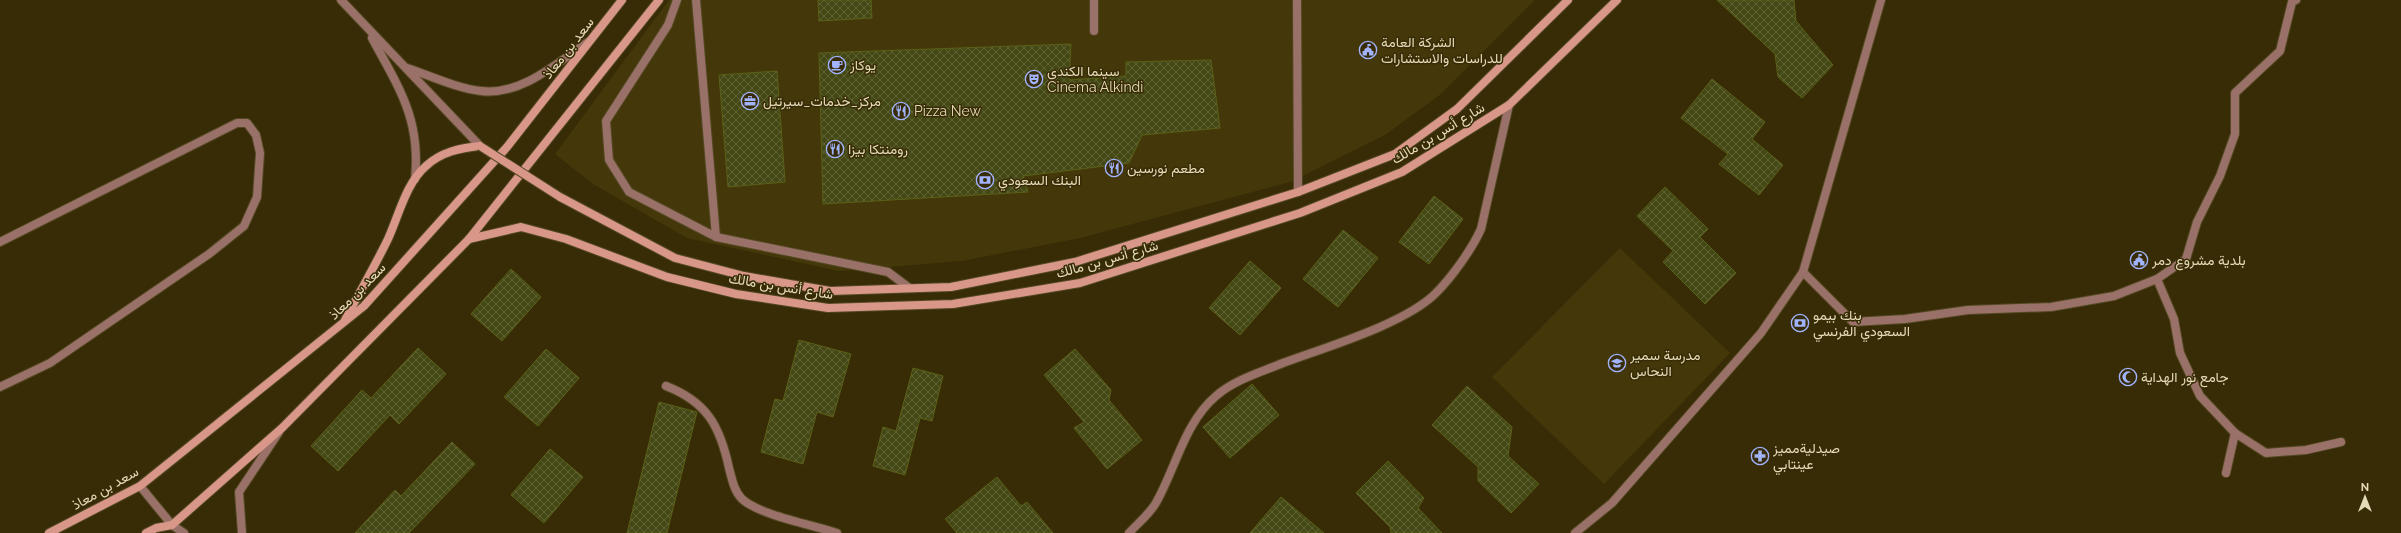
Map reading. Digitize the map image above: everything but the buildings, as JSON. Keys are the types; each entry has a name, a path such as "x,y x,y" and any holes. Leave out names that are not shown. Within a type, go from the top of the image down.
{"main road":[{"name":"سعد بن معاذ","path":"49,533 140,486 364,306 507,147 622,0"},
{"path":"146,533 172,525 282,428 469,239 659,0"},
{"name":"شارع أنس بن مالك","path":"480,146 560,197 675,258 744,276 830,291 908,287 951,287 1075,262 1298,192 1395,154 1457,109 1568,0"},
{"name":"شارع أنس بن مالك","path":"469,239 521,227 566,239 667,276 736,294 828,308 953,304 1080,283 1300,213 1402,172 1509,106 1617,0"},
{"path":"342,325 388,240 415,178 426,166 442,155 459,148 480,146"}],"street":[{"path":"341,0 480,146"},
{"path":"677,0 668,25 606,121 609,160 629,192 716,237 888,272 908,287"},
{"path":"696,0 716,237"},
{"path":"1094,0 1094,31"},
{"path":"1297,0 1298,192"},
{"path":"1803,272 1853,322 1905,319 1968,310 2051,308 2114,296 2157,279 2186,259 2197,222 2220,176 2234,134 2234,93 2280,51 2292,2 2296,0"},
{"path":"1575,533 1612,503 1756,339 1803,272 1880,1"},
{"path":"368,30 406,102 415,138 417,158 415,178"},
{"path":"407,68 464,88 482,91 500,90 518,86 534,78 592,40"},
{"path":"1129,533 1157,503 1179,453 1200,413 1215,396 1232,385 1266,369 1393,321 1436,293 1474,244 1481,229 1509,106"},
{"path":"0,242 237,123 247,123 256,134 260,153 257,197 244,226 209,254 50,363 0,387"},
{"path":"2157,279 2174,319 2180,353 2200,396 2234,433 2266,453 2306,450 2341,442"},
{"path":"666,386 692,398 712,420 724,446 735,489 748,504 837,533"},
{"path":"242,533 239,492 282,428"},
{"path":"2226,473 2234,433"},
{"path":"140,486 172,525 184,533"}],"shaded area":[{"path":"669,0 1535,0 1441,94 1385,135 1290,182 1080,238 962,261 839,271 687,238 593,184 555,154"},
{"path":"1620,248 1730,353 1604,484 1492,377"}],"place":[{"name":"الشركة العامة للدراسات والاستشارات","path":"1368,50"},
{"name":"يوكاز","path":"837,65"},
{"name":"سينما الكندي Cinema Alkindi","path":"1034,79"},
{"name":"مركز_خدمات_سيرتيل","path":"750,101"},
{"name":"Pizza New","path":"901,111"},
{"name":"رومنتكا بيزا","path":"835,149"},
{"name":"مطعم نورسين","path":"1114,168"},
{"name":"البنك السعودي","path":"985,180"},
{"name":"بلدية مشروع دمر","path":"2139,260"},
{"name":"بنك بيمو السعودي الفرنسي","path":"1800,323"},
{"name":"مدرسة سمير النحاس","path":"1617,363"},
{"name":"جامع نور الهداية","path":"2128,377"},
{"name":"صيدليةمميز عينتابي","path":"1760,456"}]}
